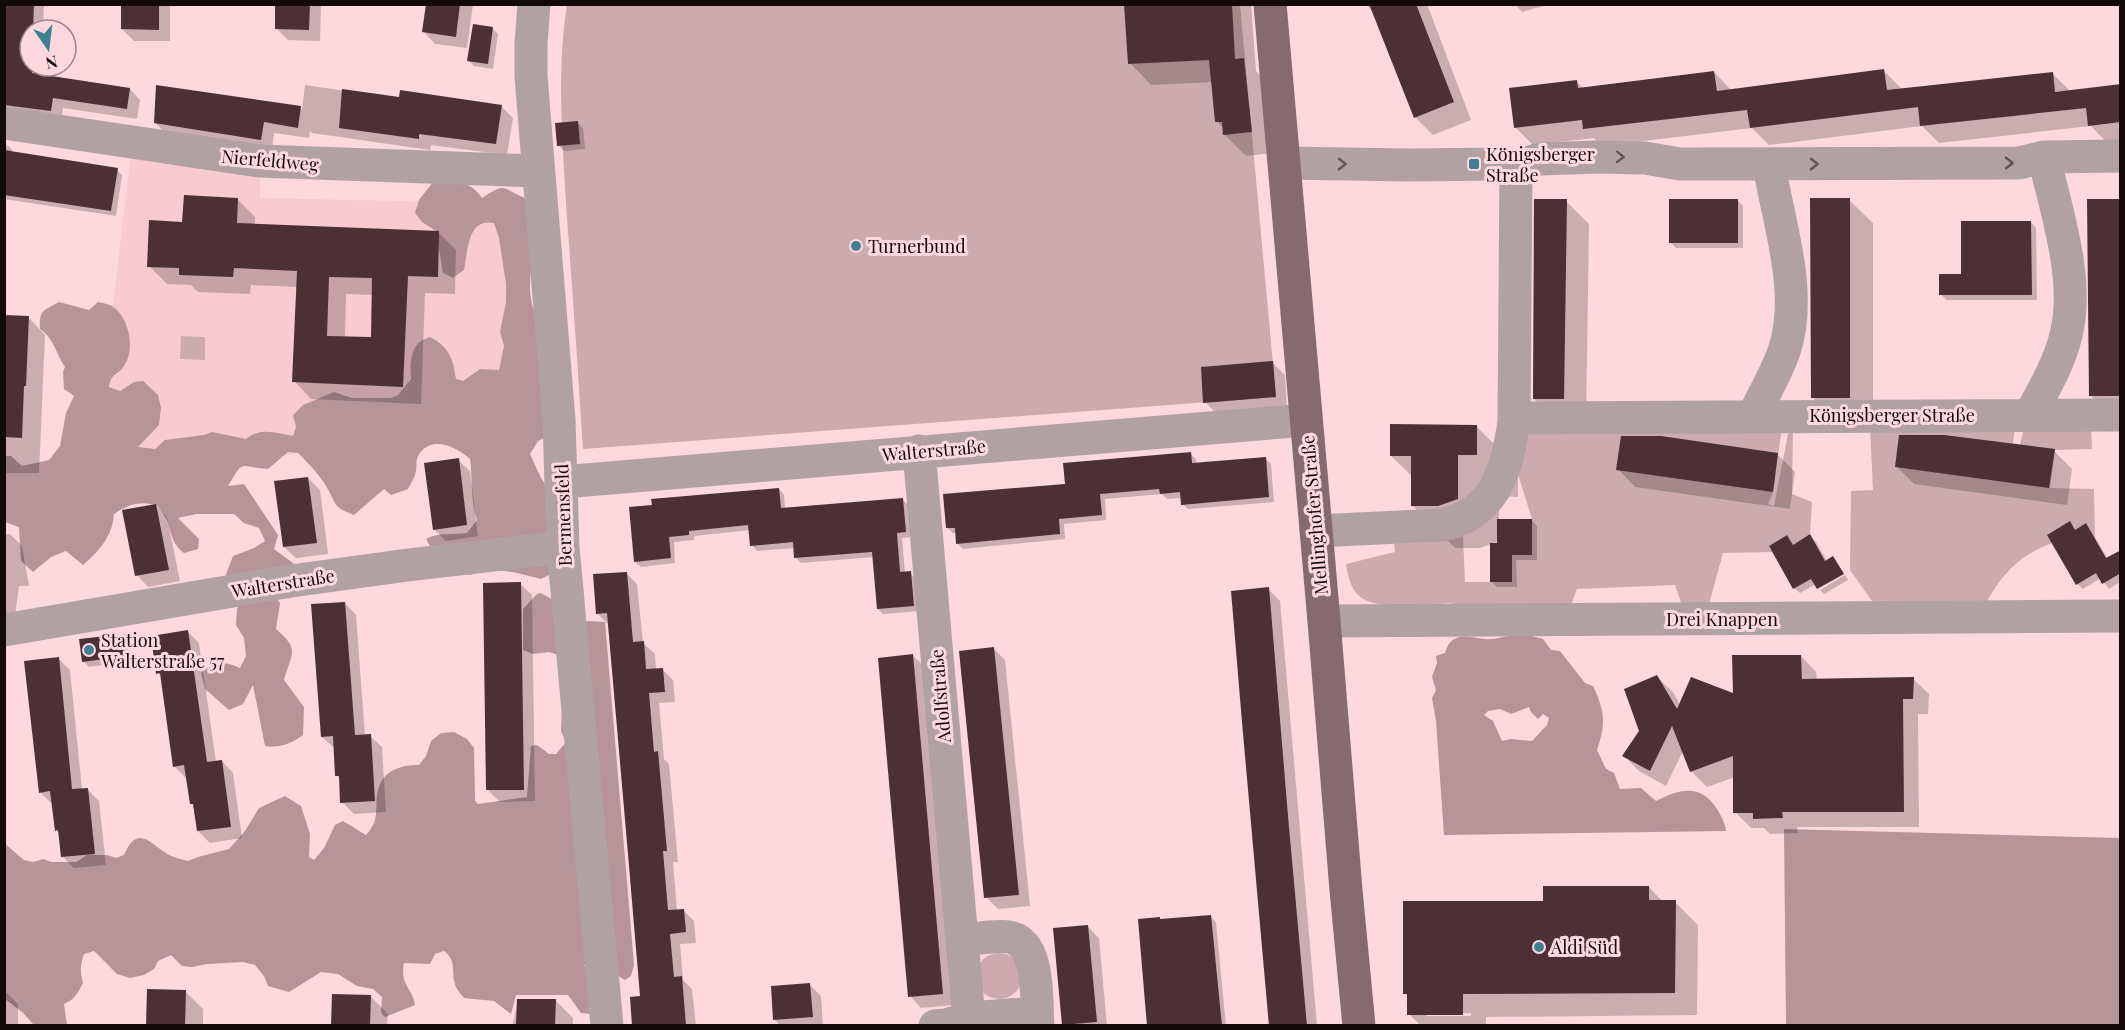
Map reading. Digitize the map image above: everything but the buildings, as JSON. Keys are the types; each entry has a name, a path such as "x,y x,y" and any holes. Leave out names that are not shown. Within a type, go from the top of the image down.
{"main road":[{"name":"Mellinghofer Straße","path":"1270,4 1359,1026"}],"street":[{"name":"Bermensfeld","path":"534,4 531,76 545,230 562,482 563,547 607,1026"},
{"name":"Nierfeldweg","path":"4,123 259,161 538,171"},
{"path":"1284,163 1501,164 1516,166 1540,159 1598,156 1645,158 1680,164 2019,163 2044,157 2121,156"},
{"path":"2031,415 2053,373 2068,325 2067,264 2044,157"},
{"path":"1754,416 1785,347 1790,313 1789,266 1768,164"},
{"path":"1316,531 1441,525 1466,518 1476,511 1498,482 1509,454 1514,418 1516,166"},
{"name":"Königsberger Straße","path":"1514,418 2121,415"},
{"name":"Walterstraße","path":"562,482 1306,420"},
{"name":"Adolfstraße","path":"919,451 969,1018"},
{"name":"Walterstraße","path":"4,630 302,579 563,547"},
{"name":"Drei Knappen","path":"1324,621 2121,616"},
{"path":"934,1026 969,1018 1038,1019 1034,968 1026,946 1007,937 962,940"}],"shaded area":[{"path":"567,5 1240,5 1276,397 583,449 561,111 562,58"},
{"path":"131,153 260,178 260,198 494,203 510,209 521,422 92,482"},
{"path":"433,182 461,182 472,187 482,198 504,188 525,198 532,236 531,300 539,320 549,436 538,441 530,454 550,491 549,575 541,579 513,572 486,569 470,575 443,570 426,539 440,535 467,533 477,520 472,497 470,459 445,445 432,445 418,455 415,476 408,489 391,495 384,489 354,515 338,507 320,477 298,453 288,452 268,469 243,466 228,486 244,484 278,535 274,549 301,569 274,595 280,603 276,629 289,642 292,652 284,680 304,707 303,735 285,745 265,746 253,685 243,704 229,710 205,689 201,673 219,663 240,668 246,656 244,638 236,625 240,602 223,582 233,556 265,541 259,528 244,523 234,514 196,514 178,518 199,539 198,549 184,553 175,543 167,521 158,506 146,503 135,504 114,514 108,536 95,554 83,565 66,551 51,557 33,572 21,561 19,527 5,522 4,456 11,456 22,466 49,460 60,446 66,413 74,396 64,389 65,367 52,342 40,329 41,314 59,302 89,310 98,302 112,306 118,311 129,334 130,351 124,366 113,377 109,387 120,391 134,382 143,381 158,395 161,408 159,425 138,447 155,449 165,440 212,432 246,439 263,432 293,436 296,427 293,415 303,405 334,392 352,398 391,398 398,395 411,379 411,360 415,348 418,343 430,337 446,349 456,379 463,381 480,369 499,370 504,346 500,332 506,302 506,284 499,238 494,223 478,226 470,237 464,270 453,278 443,273 436,231 422,222 415,213 419,200"},
{"path":"181,336 205,337 205,360 180,359"},
{"path":"1523,427 1782,427 1773,492 1768,504 1774,506 1789,429 1793,427 1792,494 1812,502 1810,534 1793,545 1787,535 1769,546 1772,552 1723,553 1708,608 1683,608 1675,585 1577,589 1569,610 1453,611 1451,603 1376,604 1355,592 1346,564 1395,552 1394,541 1463,536 1465,582 1512,582 1512,555 1532,554 1532,519 1516,468"},
{"path":"1870,427 2015,427 2013,443 2020,445 2024,428 2091,428 2092,449 2055,450 2050,488 2094,489 2095,538 2086,523 2075,530 2070,522 2048,534 2052,543 2029,554 2012,568 1997,585 1984,607 1877,608 1850,570 1851,491 1873,490"},
{"path":"541,593 553,600 563,627 586,621 605,622 634,965 631,976 625,980 594,962 584,965 591,978 592,1014 581,1013 568,995 516,995 511,1014 494,1001 464,998 456,986 451,959 444,951 435,954 430,964 404,963 405,982 415,1005 385,1017 381,1013 382,997 373,989 357,986 338,974 321,972 289,992 268,986 264,976 255,965 243,962 182,966 171,955 158,961 154,969 144,975 130,978 117,974 94,951 84,954 81,968 83,983 75,996 64,1004 67,1025 34,1025 5,999 4,843 24,860 76,862 87,855 107,855 116,858 124,855 129,845 139,838 145,839 169,855 188,861 229,849 245,831 259,808 285,796 301,806 310,834 309,857 314,860 324,848 335,825 343,821 366,835 374,823 380,783 388,773 394,770 419,765 426,756 431,741 441,733 454,732 467,739 474,748 475,801 478,804 527,797 531,746 537,745 549,754 556,754 566,742 561,731 564,657 549,652 533,654 523,650 523,609 537,594"},
{"path":"1523,632 1543,639 1551,650 1560,651 1585,683 1593,686 1603,718 1597,750 1606,769 1614,773 1620,789 1641,788 1656,801 1681,791 1697,792 1704,795 1717,809 1726,831 1444,835 1436,721 1432,698 1436,690 1432,677 1437,663 1436,656 1445,653 1456,638 1466,636 1489,639","holes":["1529,707 1538,719 1543,714 1549,718 1547,725 1532,741 1511,739 1502,741 1493,721 1484,715 1488,711 1500,709 1511,714"]},
{"path":"1784,829 2120,838 2120,1025 1786,1025"},
{"path":"999,953 1015,960 1022,976 1015,992 999,999 983,992 976,976 983,960"}],"place":[{"name":"Königsberger Straße","path":"1474,164"},
{"name":"Turnerbund","path":"856,246"},
{"name":"Station Walterstraße 57","path":"89,650"},
{"name":"Aldi Süd","path":"1539,947"}]}
